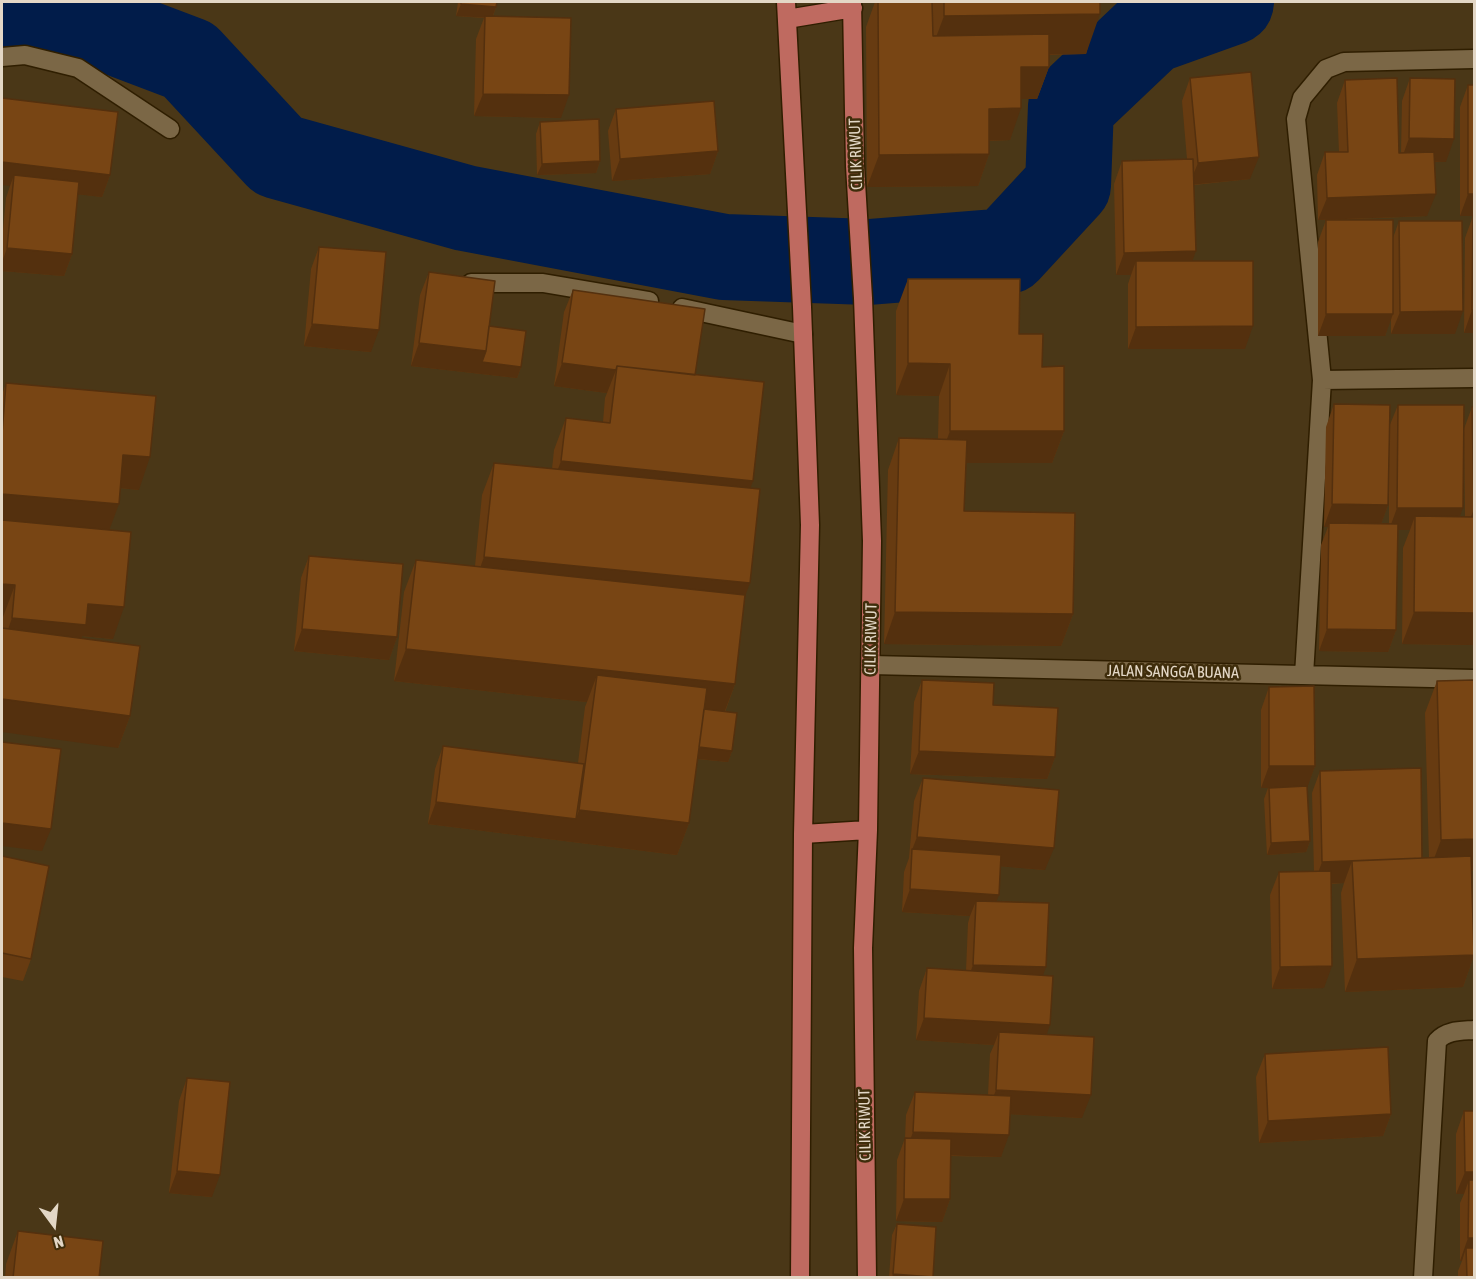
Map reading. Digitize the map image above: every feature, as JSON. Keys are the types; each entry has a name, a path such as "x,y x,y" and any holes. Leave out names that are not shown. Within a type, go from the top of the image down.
{"main road":[{"path":"800,1278 804,834 810,525 787,10 852,5"},
{"name":"CILIK RIWUT","path":"852,5 855,166 864,298 872,541 863,948 867,1278"},
{"path":"804,834 867,830"}],"street":[{"path":"2,57 25,55 78,68 170,129"},
{"path":"1304,675 1322,380 1296,119 1302,98 1326,69 1344,62 1474,59"},
{"path":"448,283 543,283 673,306 803,334"},
{"path":"1322,380 1474,378"},
{"name":"JALAN SANGGA BUANA","path":"871,665 1474,679"},
{"path":"1423,1278 1437,1041 1443,1035 1474,1030"}],"building":[{"path":"461,2 497,2 496,7 461,4"},
{"path":"878,2 932,2 933,36 1049,34 1049,67 1021,67 1021,108 989,109 989,154 879,155"},
{"path":"944,2 1100,2 1100,14 944,16"},
{"path":"485,16 571,18 569,95 483,94"},
{"path":"1251,72 1259,157 1198,163 1190,78"},
{"path":"1397,78 1399,153 1434,152 1436,194 1327,198 1325,152 1348,152 1345,80"},
{"path":"1410,78 1455,79 1454,139 1409,138"},
{"path":"1468,85 1474,85 1474,194 1468,194"},
{"path":"2,98 118,112 110,175 2,162"},
{"path":"714,101 718,151 620,159 616,109"},
{"path":"599,119 600,161 542,164 540,122"},
{"path":"1193,159 1196,251 1124,253 1122,161"},
{"path":"14,175 79,182 72,254 7,248"},
{"path":"1473,215 1474,310 1472,310"},
{"path":"1326,220 1393,220 1393,314 1326,314"},
{"path":"1399,221 1462,221 1463,311 1400,312"},
{"path":"319,247 386,252 379,330 312,324"},
{"path":"1136,261 1253,261 1253,326 1136,327"},
{"path":"429,272 495,281 486,351 419,343"},
{"path":"908,279 1020,279 1019,334 1043,334 1042,367 1064,366 1064,431 950,431 950,364 908,363"},
{"path":"573,290 705,309 695,375 617,366 616,370 562,363"},
{"path":"489,326 526,331 521,367 482,362 486,351"},
{"path":"617,366 764,382 753,481 561,461 566,418 610,423"},
{"path":"6,383 156,396 150,457 123,455 119,504 2,494 2,434"},
{"path":"1334,404 1390,405 1388,505 1332,504"},
{"path":"1398,405 1464,405 1463,508 1397,508"},
{"path":"1472,407 1474,407 1474,509"},
{"path":"899,438 967,440 964,511 1075,513 1073,614 895,612"},
{"path":"494,463 760,489 750,583 484,557"},
{"path":"1415,516 1474,517 1474,613 1414,612"},
{"path":"2,520 131,532 124,607 88,604 86,625 12,618 15,585 2,584"},
{"path":"1329,523 1398,524 1396,630 1327,629"},
{"path":"309,556 403,564 397,637 302,629"},
{"path":"416,560 745,595 735,684 406,649"},
{"path":"2,628 140,646 130,716 2,699"},
{"path":"597,675 707,688 689,823 579,810"},
{"path":"922,680 994,683 993,705 1058,708 1055,757 919,751"},
{"path":"1474,680 1474,839 1441,840 1437,681"},
{"path":"1314,686 1315,766 1269,766 1269,687"},
{"path":"704,709 737,713 732,751 699,747"},
{"path":"2,742 61,749 51,829 2,823"},
{"path":"443,746 584,764 576,819 436,802"},
{"path":"1421,768 1422,858 1322,862 1320,771"},
{"path":"923,778 1059,790 1054,848 917,837"},
{"path":"1307,786 1310,841 1271,843 1269,788"},
{"path":"912,849 1001,855 999,895 910,889"},
{"path":"2,856 49,866 31,959 2,953"},
{"path":"1471,856 1474,955 1357,959 1352,861"},
{"path":"1331,871 1332,966 1280,967 1279,872"},
{"path":"976,901 1049,903 1046,967 973,965"},
{"path":"927,968 1053,976 1050,1025 924,1018"},
{"path":"999,1032 1094,1037 1091,1095 996,1090"},
{"path":"1388,1047 1391,1114 1268,1121 1265,1054"},
{"path":"187,1078 230,1082 220,1175 177,1171"},
{"path":"915,1092 1011,1096 1009,1135 913,1132"},
{"path":"1464,1111 1474,1111 1474,1172 1465,1172"},
{"path":"905,1138 951,1139 950,1199 904,1199"},
{"path":"1469,1180 1474,1180 1474,1238 1468,1238"},
{"path":"897,1224 936,1227 933,1277 893,1274"},
{"path":"18,1231 103,1241 99,1278 13,1278"},
{"path":"1466,1248 1474,1248 1474,1278 1467,1278"}],"waterway":[{"path":"2,3 102,27 189,60 278,156 465,208 724,257 869,262 1007,251 1068,185 1071,106 1150,31 1231,2"}]}
